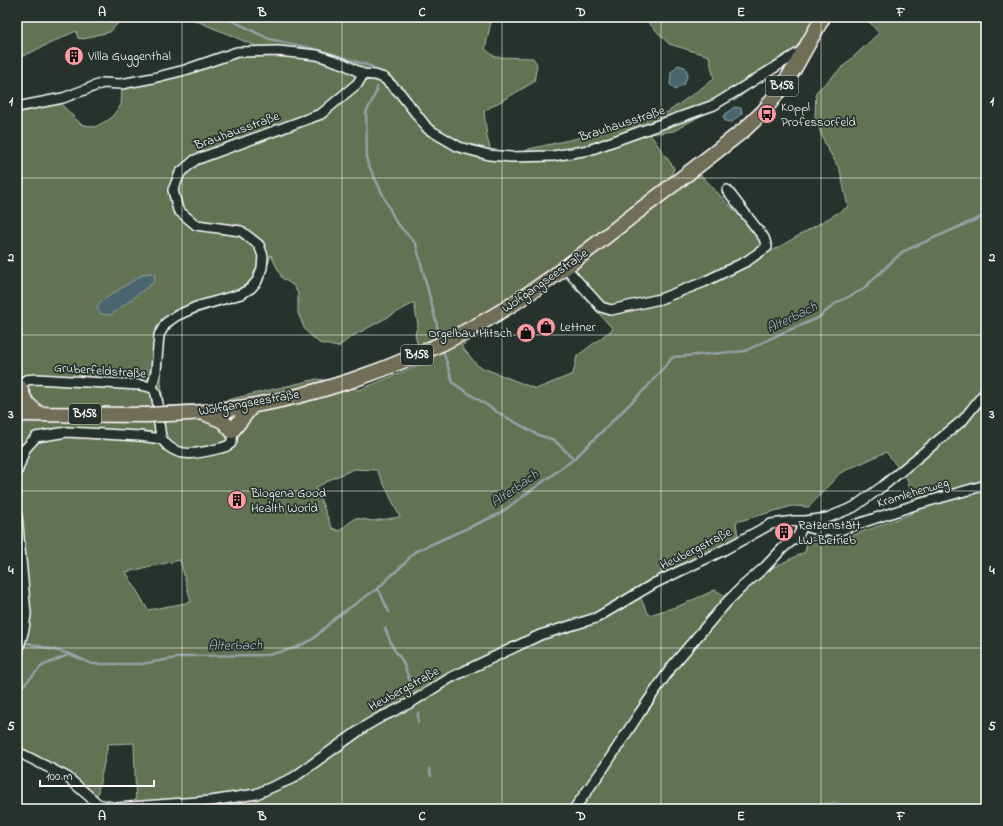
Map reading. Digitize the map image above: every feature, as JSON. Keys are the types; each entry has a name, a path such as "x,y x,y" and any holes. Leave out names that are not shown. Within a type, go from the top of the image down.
{"main road":[{"name":"Wolfgangseestraße","path":"17,414 147,415 201,412 252,406 353,380 431,349 473,328 566,268 745,128 764,111 794,69 823,17"},
{"path":"18,389 30,407 39,414"},
{"path":"201,412 223,421 232,431 252,406"}],"street":[{"name":"Brauhausstraße","path":"17,107 63,98 102,83 121,84 172,74 237,52 278,51 317,56 344,64 363,74 384,78 400,94 428,129 459,147 489,155 511,157 553,156 589,150 714,105 805,49"},
{"name":"Brauhausstraße","path":"152,388 156,371 159,335 166,323 176,316 196,308 241,294 251,288 257,281 262,268 263,256 259,245 241,231 196,225 178,210 173,190 180,173 195,160 321,114 358,83 363,74"},
{"path":"566,268 601,307 611,310 660,299 747,261 767,247 764,238 727,190"},
{"name":"Gruberfeldstraße","path":"18,389 26,380 36,379 140,385 152,388 155,391 158,403 159,424 162,439"},
{"name":"Heubergstraße","path":"17,754 24,755 67,777 96,806 116,808 211,801 256,794 294,778 367,725 412,702 450,678 540,636 596,618 656,584 722,551 771,524 827,518 854,507 913,462 963,420 986,391"},
{"path":"17,472 25,449 36,437 67,432 139,436 162,439 176,451 190,454 225,447 231,444 233,440 232,431"},
{"name":"Kramlehenweg","path":"805,521 810,528 822,531 840,530 914,505 986,486"},
{"path":"17,516 26,614 24,629 17,654"},
{"path":"574,809 673,665 726,603 742,587 766,568 783,548 798,536 805,521"}],"green space":[{"path":"17,17 120,17 118,23 110,32 84,39 78,38 76,31 17,59"},
{"path":"187,17 492,17 485,49 495,57 533,58 537,64 534,82 484,111 487,137 492,155 517,156 529,149 600,133 620,125 668,112 714,79 709,56 669,44 643,17 816,17 787,61 734,101 731,98 674,131 650,134 674,168 670,180 701,175 772,251 848,207 840,170 826,146 815,118 816,92 879,33 865,17 986,17 986,809 843,809 837,802 804,806 798,809 146,809 136,805 134,743 108,744 97,796 58,767 22,748 17,747 17,110 59,102 81,124 95,127 110,119 121,105 122,87 263,49","holes":["271,255 282,278 294,286 298,294 298,313 305,330 319,343 338,347 351,337 414,303 418,325 415,334 422,364 359,390 331,381 317,379 210,404 163,406 161,381 163,337 178,319 238,300 262,283","564,276 613,329 577,356 573,374 536,389 478,366 461,346","886,452 907,479 914,504 911,514 848,537 808,538 805,552 772,568 729,598 715,590 679,606 649,615 637,591 738,537 736,522 792,506 809,507 840,473","354,469 377,470 400,517 373,521 355,518 339,531 332,528 316,488 329,480","180,560 191,602 148,610 126,572"]}],"water":[{"path":"678,65 685,67 688,74 684,84 675,90 670,84 671,72"},
{"path":"734,107 741,108 742,113 732,122 725,121 723,116"},
{"path":"149,273 155,275 154,282 111,315 101,314 97,308 100,302 142,275"}],"waterway":[{"path":"223,17 269,39 323,51 373,67 373,69"},
{"path":"377,87 366,113 367,162 396,222 416,244 440,337"},
{"name":"Alterbach","path":"23,642 70,654 92,664 141,664 189,656 268,655 295,648 313,639 335,618 378,588 405,563 414,552 499,514 574,459 646,388 673,357 745,351 818,318 836,303 862,290 902,252 986,215"},
{"path":"443,350 453,383 497,412 538,435 554,440 574,459"},
{"path":"378,588 389,612"},
{"path":"385,628 393,648 402,660 414,691"},
{"path":"17,690 20,689 42,666 70,654"},
{"path":"418,713 418,722"},
{"path":"429,769 431,776"}],"place":[{"name":"Villa Guggenthal","path":"74,56"},
{"name":"Koppl Professorfeld","path":"767,114"},
{"name":"Lettner","path":"546,327"},
{"name":"Orgelbau Hitsch","path":"526,333"},
{"name":"Biogena Good Health World","path":"237,500"},
{"name":"Ratzenstätt LW-Betrieb","path":"784,532"}]}
